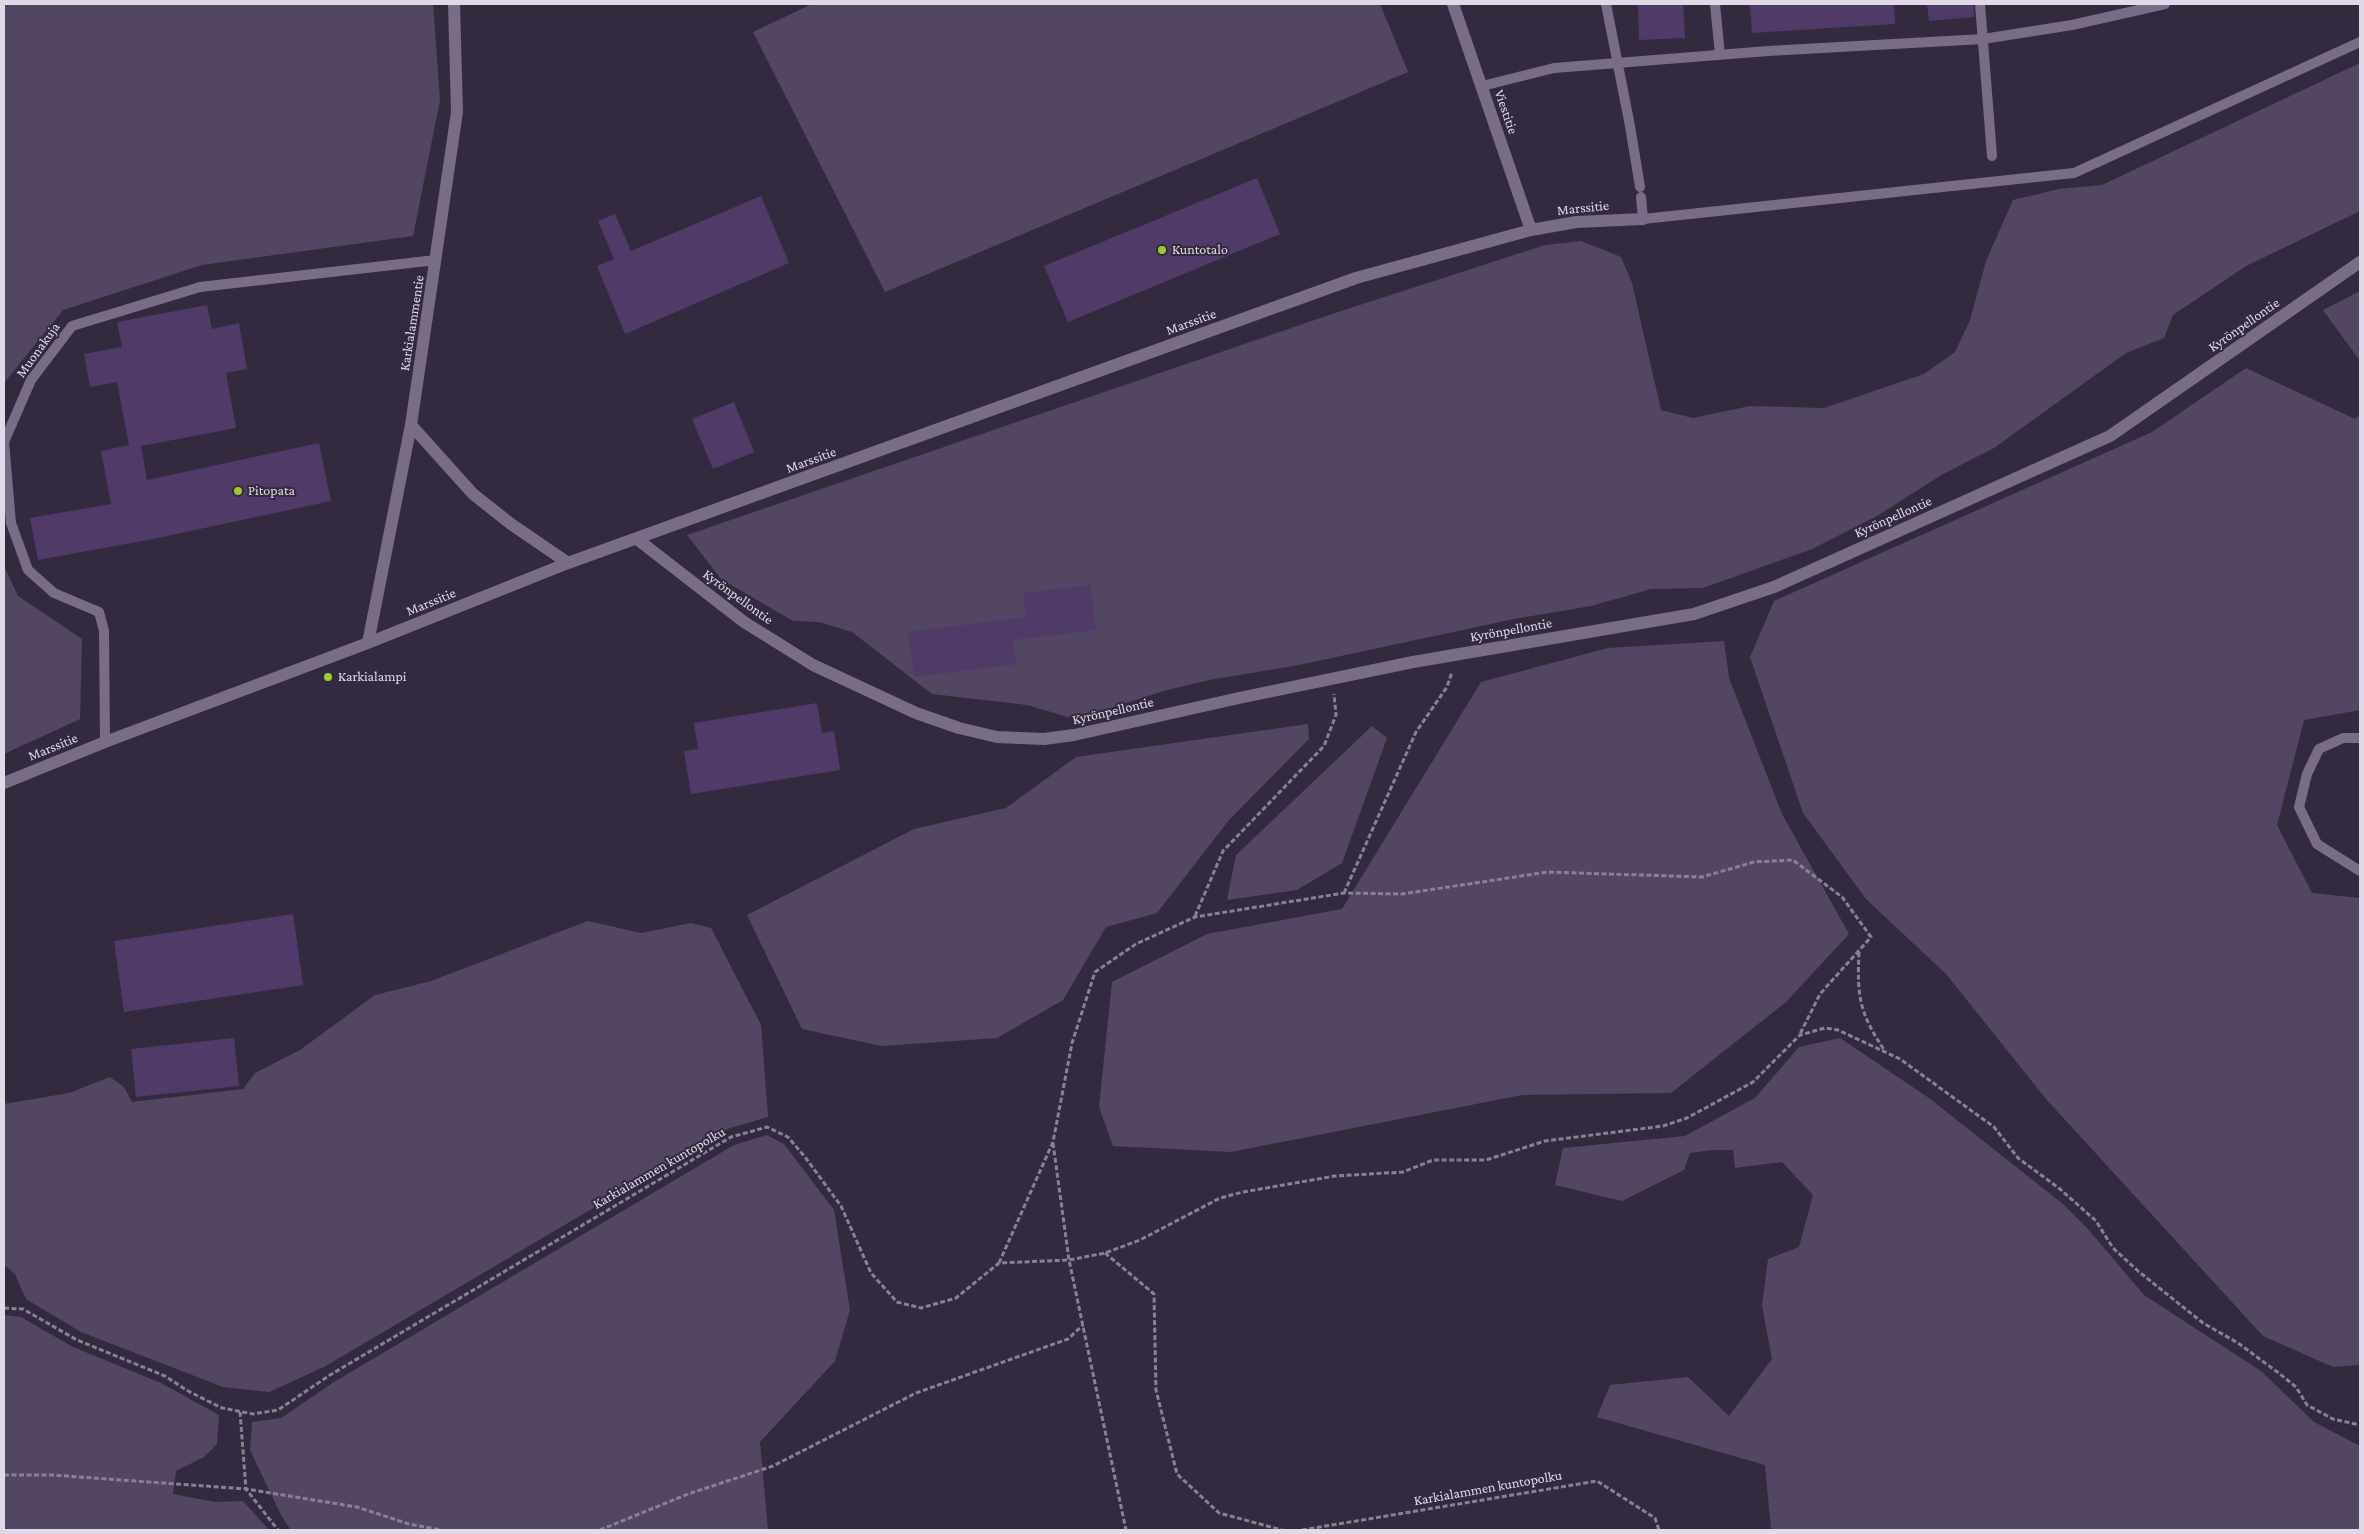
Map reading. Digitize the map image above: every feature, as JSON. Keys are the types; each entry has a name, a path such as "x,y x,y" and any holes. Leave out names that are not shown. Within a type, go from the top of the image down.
{"street":[{"name":"Karkialammentie","path":"368,643 411,425 457,112 454,4"},
{"name":"Viestitie","path":"1454,4 1531,230"},
{"name":"Marssitie","path":"4,783 105,742 368,643 568,562 637,539 1356,278 1531,230 1576,222 1643,219"},
{"name":"Kyrönpellontie","path":"637,539 744,622 813,665 916,713 959,728 997,737 1044,739 1074,735 1333,678 1694,614 1774,587 2110,436 2360,262"},
{"path":"411,425 473,494 511,524 568,562"}],"lane":[{"path":"1606,4 1616,63 1630,126 1643,219 2074,173 2360,42"},
{"path":"1715,4 1720,55"},
{"path":"1980,4 1992,156"},
{"path":"1482,86 1554,68 1720,55 1983,39 2072,25 2166,4"},
{"name":"Muonakuja","path":"105,742 104,632 98,612 54,593 28,570 11,523 4,442 31,380 72,326 200,287 436,260"},
{"path":"2360,738 2343,738 2319,749 2307,774 2299,807 2317,844 2360,871"}],"path":[{"path":"1344,893 1416,732 1447,687 1458,655"},
{"path":"1195,917 1223,851 1324,746 1336,715 1333,678"},
{"path":"1793,860 1842,897 1871,937 1820,994 1800,1035 1752,1082 1687,1118 1663,1126 1545,1141 1486,1160 1433,1160 1403,1172 1335,1176 1243,1192 1220,1198 1140,1240 1105,1253 1069,1260 999,1263 1053,1142 1072,1042 1095,972 1136,944 1195,917 1344,893 1402,894 1548,872 1702,876 1754,862 1793,860"},
{"path":"1859,951 1858,993 1868,1027 1886,1051"},
{"path":"1800,1035 1825,1028 1838,1030 1900,1059 1994,1127 2018,1158 2060,1189 2096,1221 2113,1248 2138,1271 2203,1323 2238,1344 2280,1374 2296,1387 2307,1405 2333,1419 2360,1425"},
{"name":"Karkialammen kuntopolku","path":"4,1308 23,1309 77,1340 165,1376 188,1391 222,1408 253,1414 278,1410 330,1375 731,1137 767,1127 788,1137 805,1156 841,1206 871,1273 897,1302 921,1308 956,1298 999,1263"},
{"path":"1053,1142 1069,1260 1126,1530"},
{"path":"1105,1253 1154,1294 1156,1390 1177,1474 1220,1513 1282,1530"},
{"path":"600,1530 688,1494 773,1466 916,1393 1068,1339 1083,1325"},
{"path":"240,1412 246,1489 278,1530"},
{"path":"4,1475 52,1475 246,1489 357,1507 409,1524 441,1530"},
{"name":"Karkialammen kuntopolku","path":"1302,1530 1596,1481 1655,1518 1659,1530"}],"shaded area":[{"path":"4,4 433,4 440,100 413,236 202,265 63,310 4,383"},
{"path":"812,4 1380,4 1408,72 885,292 753,32"},
{"path":"2360,63 2360,211 2246,266 2173,315 2164,338 2126,353 1994,448 1943,474 1877,516 1812,549 1703,588 1651,589 1591,606 1514,619 1294,666 1214,679 1167,690 1111,708 1068,717 1027,705 932,694 852,632 819,622 793,621 721,579 687,535 1335,313 1545,245 1581,241 1621,257 1632,283 1661,410 1693,418 1750,406 1824,408 1924,374 1955,352 1970,320 1986,261 2013,200 2059,189 2102,185"},
{"path":"2360,291 2360,361 2323,310"},
{"path":"2246,368 2355,419 2360,415 2360,710 2304,720 2277,825 2312,893 2360,898 2360,1365 2333,1367 2263,1336 2046,1099 1946,974 1866,899 1803,813 1750,657 1774,601 2152,432"},
{"path":"4,566 18,596 82,639 80,719 4,754"},
{"path":"1724,641 1729,678 1782,814 1849,934 1786,1002 1671,1093 1522,1095 1231,1152 1113,1146 1099,1107 1112,982 1207,934 1342,909 1481,682 1608,648"},
{"path":"1308,724 1309,739 1229,820 1157,913 1106,927 1063,1000 997,1038 882,1046 802,1029 747,915 914,829 1006,808 1076,757"},
{"path":"1372,726 1387,738 1342,863 1297,890 1227,900 1236,855"},
{"path":"588,921 641,933 691,923 711,928 761,1025 768,1117 727,1129 324,1367 269,1392 223,1387 81,1332 26,1299 15,1274 4,1265 4,1104 69,1093 110,1077 124,1087 132,1102 243,1089 255,1073 300,1050 375,995 431,981"},
{"path":"1840,1038 1929,1098 2063,1204 2087,1228 2144,1295 2261,1371 2314,1422 2360,1446 2360,1530 1771,1530 1765,1465 1597,1417 1610,1385 1688,1377 1729,1416 1772,1359 1762,1306 1768,1259 1799,1247 1813,1195 1782,1162 1735,1168 1733,1150 1713,1150 1690,1153 1684,1170 1622,1201 1555,1185 1563,1148 1685,1136 1755,1098 1799,1047"},
{"path":"767,1135 784,1144 834,1210 850,1310 835,1361 760,1442 768,1530 291,1530 282,1517 250,1450 252,1422 281,1418 334,1382 734,1145"},
{"path":"4,1315 21,1317 73,1347 161,1383 219,1415 217,1444 204,1457 176,1471 173,1494 215,1502 243,1501 269,1530 4,1530"}],"building":[{"path":"1638,4 1683,4 1685,38 1639,40"},
{"path":"1750,4 1894,4 1895,24 1752,33"},
{"path":"1927,4 1973,4 1974,17 1929,21"},
{"name":"Kuntotalo","path":"1257,178 1280,234 1068,322 1044,266"},
{"path":"761,196 789,263 625,334 597,266 614,259 598,221 615,214 631,251"},
{"path":"207,305 212,329 239,323 247,369 226,373 236,428 141,446 147,480 319,443 331,501 153,539 38,560 30,518 111,504 101,451 129,445 117,382 90,387 84,354 122,347 117,322"},
{"path":"734,402 754,452 713,469 692,419"},
{"path":"1090,585 1096,630 1013,640 1017,664 914,677 908,632 1026,617 1023,593"},
{"path":"817,703 822,733 834,731 840,770 691,794 684,751 698,749 694,723"},
{"path":"293,914 303,985 124,1012 114,941"},
{"path":"234,1038 239,1086 136,1097 131,1049"}],"place":[{"name":"Kuntotalo","path":"1162,250"},
{"name":"Pitopata","path":"238,491"},
{"name":"Karkialampi","path":"328,677"}]}
